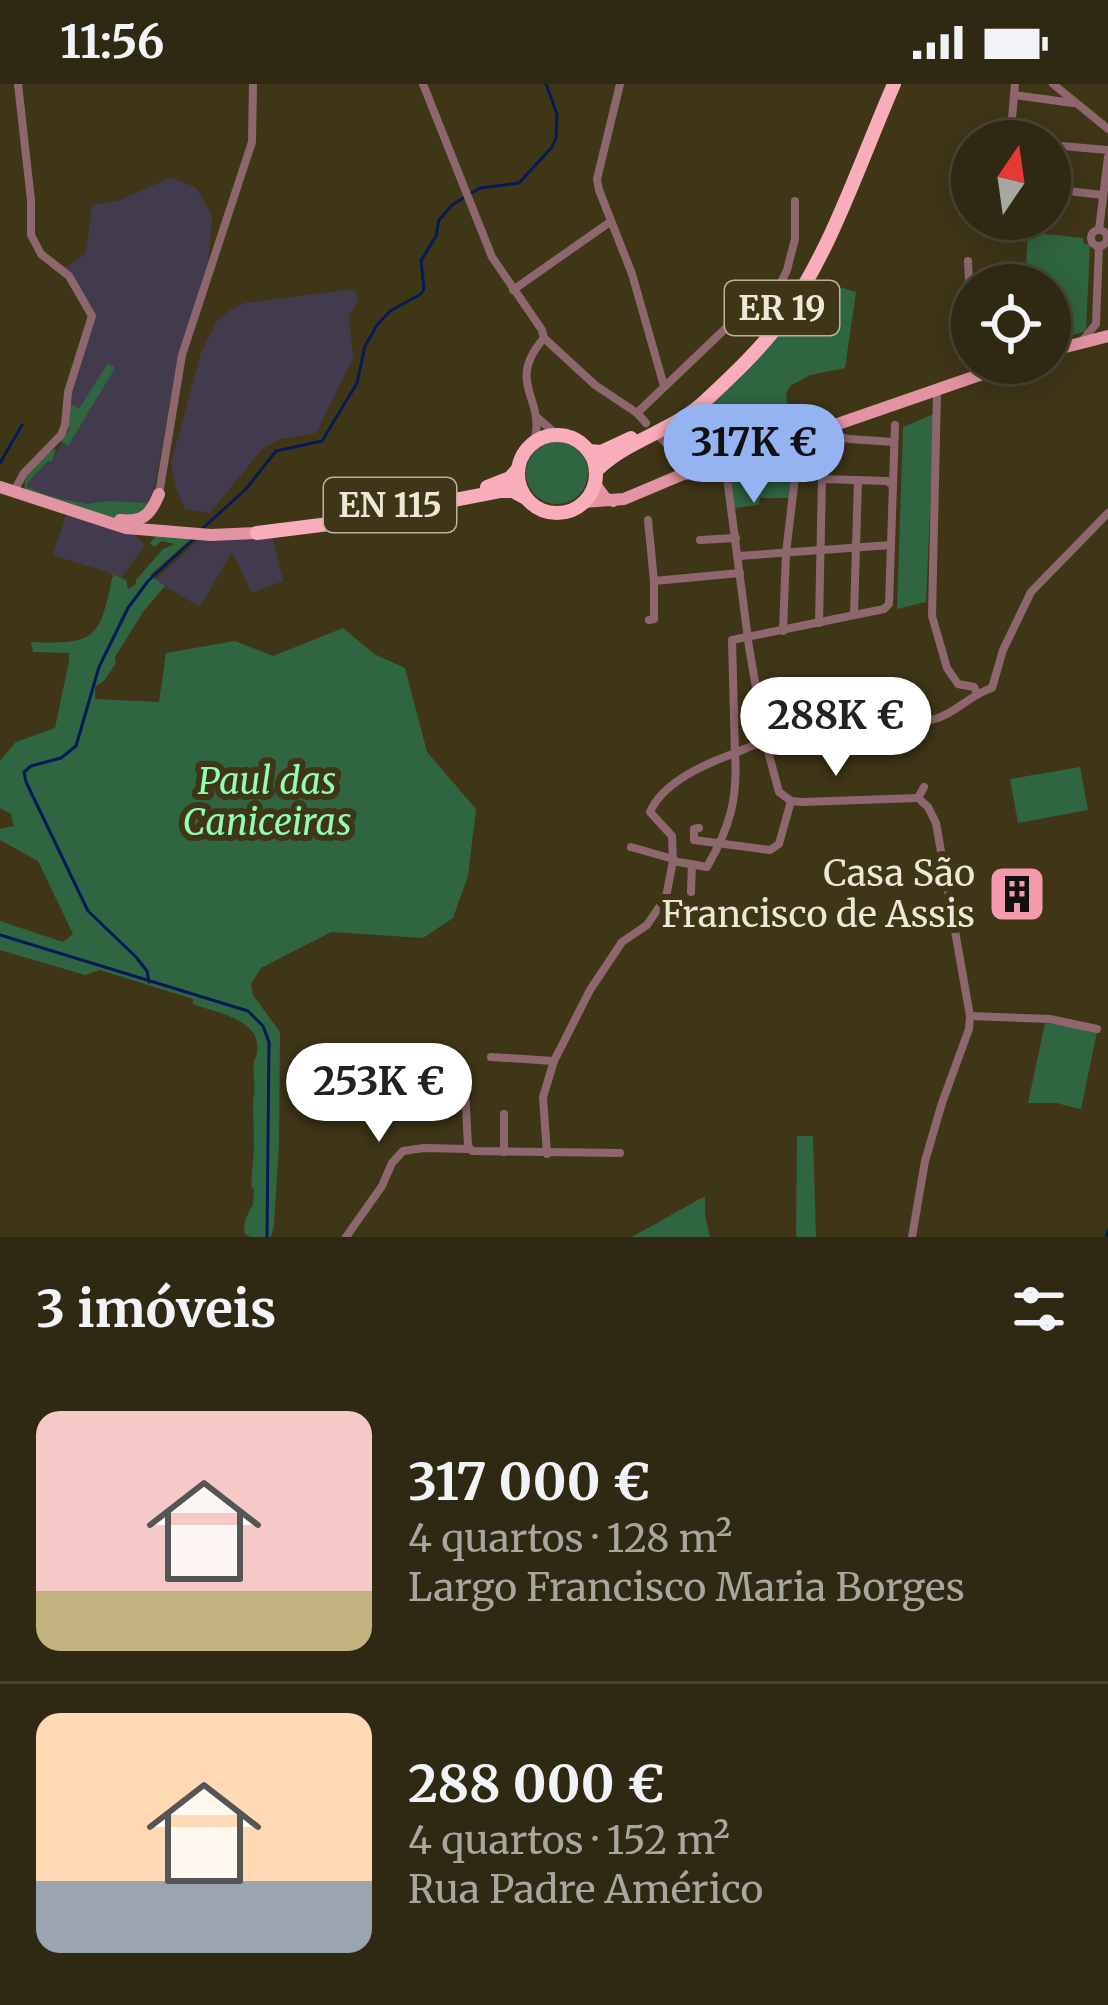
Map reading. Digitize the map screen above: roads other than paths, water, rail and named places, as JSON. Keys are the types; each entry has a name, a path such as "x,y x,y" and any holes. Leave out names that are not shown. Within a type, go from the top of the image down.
{"highway":[{"name":"ER 19","path":"595,477 605,462 652,428 698,407 744,364 784,316 830,236 890,84"},
{"name":"ER 19","path":"589,451 601,452 641,434 695,401 740,359 780,311 825,233 890,84"},
{"path":"556,434 589,451 595,477 584,502 559,513 547,512 526,498 518,469 534,442 556,434"},
{"name":"EN 115","path":"257,532 499,485 518,469"},
{"name":"EN 115","path":"257,532 329,524 501,491 526,498"}],"main road":[{"path":"584,502 614,502 681,475 763,453 956,384"},
{"path":"595,477 604,498 614,502"},
{"name":"EN 115","path":"7,489 126,528 257,532"},
{"path":"157,532 152,511 159,494"},
{"path":"159,494 164,521 185,533"},
{"path":"101,519 131,521 152,511"}],"street":[{"path":"7,489 61,435 68,392 92,316 69,276 41,254 31,236 18,84"},
{"path":"159,494 182,355 253,142 253,84"},
{"path":"423,84 491,256 544,338 596,385 637,413 678,457 681,475"},
{"path":"620,84 597,179 647,321 664,386"},
{"path":"1011,120 1015,84"},
{"path":"1051,100 1055,85 1108,129"},
{"path":"1014,95 1075,103"},
{"path":"1071,148 1108,154 1099,230 1105,233 1098,333"},
{"path":"1071,191 1103,195"},
{"path":"637,413 725,329 779,287 795,238 795,201"},
{"path":"513,290 610,222"},
{"path":"534,442 537,417 527,389 526,366 544,338"},
{"path":"938,391 932,616 947,668 958,683 974,687 977,693"},
{"path":"537,417 556,434"},
{"path":"631,847 707,867 720,844 732,815 736,778 732,640 887,606 895,424"},
{"path":"819,623 823,429"},
{"path":"838,436 894,442"},
{"path":"783,632 798,452 793,440"},
{"path":"725,462 748,638 779,792 791,801 917,798 933,815 970,1016 925,1161 912,1237"},
{"path":"822,479 887,481 893,486"},
{"path":"854,615 858,480"},
{"path":"765,736 875,716 937,719 992,688 1003,650 1031,592 1108,513"},
{"path":"649,520 654,581 654,620 649,620"},
{"path":"700,540 736,538"},
{"path":"739,556 891,545"},
{"path":"654,581 740,573"},
{"path":"761,715 775,727 790,731"},
{"path":"547,1154 543,1097 554,1061 590,990 622,942 647,925 666,897 673,860 669,831 650,812 652,805 671,787 775,727"},
{"path":"917,798 924,787"},
{"path":"699,828 694,829 694,841 770,850 779,844 791,801"},
{"path":"691,892 692,865"},
{"path":"919,878 945,875"},
{"path":"970,1016 1050,1019 1096,1029"},
{"path":"491,1057 554,1061"},
{"path":"465,1088 468,1147"},
{"path":"504,1114 504,1152"},
{"path":"346,1237 404,1151 468,1147 472,1151 620,1154"}],"waterway":[{"path":"203,528 246,489 276,451 322,441 357,383 365,346 377,325 424,289 421,261 436,236 439,220 452,205 480,188 519,183 552,147 557,114 546,84"},
{"path":"0,463 22,425"},
{"path":"149,982 136,957 88,911 24,772 61,758 76,746 99,667 128,608 148,581 195,538"},
{"path":"0,935 248,1011 263,1026 269,1042 267,1237"},
{"path":"1106,1237 1108,1231"}],"place":[{"name":"Casa São Francisco de Assis","path":"1017,894"}],"park label":[{"name":"Paul das Caniceiras","path":"267,802"}]}
